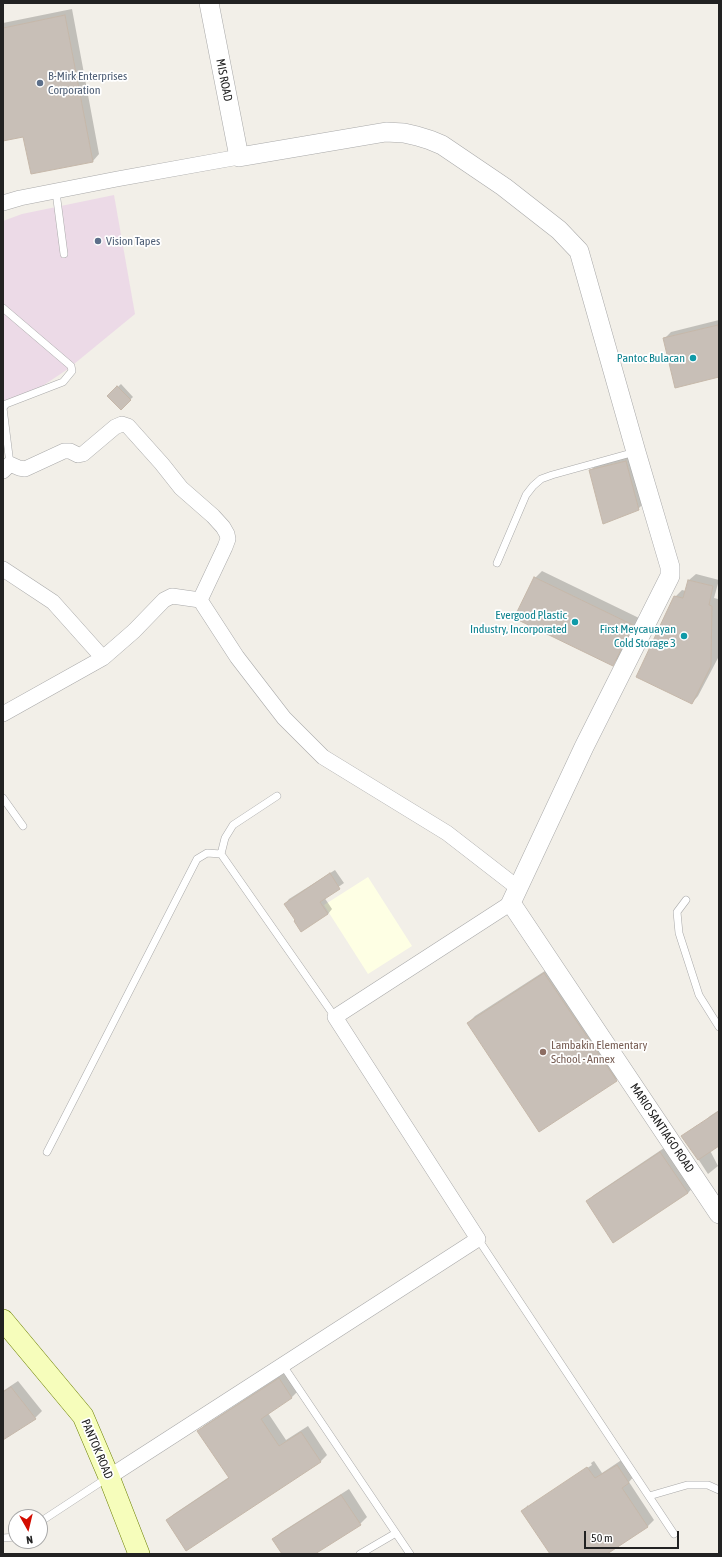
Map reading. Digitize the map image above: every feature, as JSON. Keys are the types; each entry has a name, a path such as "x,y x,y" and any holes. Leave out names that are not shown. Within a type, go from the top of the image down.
{"main road":[{"name":"PANTOK ROAD","path":"3,1320 82,1416 109,1477 139,1554"}],"street":[{"name":"MIS ROAD","path":"209,3 239,157"},
{"path":"3,203 20,198 125,178 366,134 386,132 404,133 430,140 442,146 504,187 559,230 579,251 670,567 670,576 663,592 584,747 515,895 335,1017 478,1239 109,1477"},
{"path":"6,468 25,468 64,451 70,451 78,455 83,454 115,427 122,424 128,426 181,488 213,516 227,534 228,539 225,547 200,600"},
{"path":"3,569 53,602 103,658"},
{"path":"3,714 103,658 134,631 164,600 172,596 200,600 237,657 284,718 323,756 447,833 515,895"},
{"name":"MARIO SANTIAGO ROAD","path":"515,895 719,1214"}],"lane":[{"path":"56,192 64,254"},
{"path":"3,308 71,366 72,371 64,382 6,404 3,408 6,468"},
{"path":"497,563 526,495 541,479 636,452"},
{"path":"277,796 233,825 225,838 221,854 335,1017"},
{"path":"3,798 23,826"},
{"path":"47,1152 197,859 207,853 221,854"},
{"path":"686,900 677,912 679,933 698,995 719,1027"},
{"path":"478,1239 674,1534"},
{"path":"282,1364 410,1554"},
{"path":"48,1517 109,1477"},
{"path":"649,1496 687,1485 708,1485 719,1490"},
{"path":"360,1554 396,1533"}],"shaded area":[{"path":"114,195 135,314 68,369 41,387 3,403 3,221 22,214"},
{"path":"368,877 412,946 368,974 324,905"}],"building":[{"name":"B-Mirk Enterprises Corporation","path":"65,15 93,162 31,174 23,137 3,141 3,28"},
{"name":"Pantoc Bulacan","path":"718,325 719,377 675,388 663,338"},
{"path":"117,386 131,400 121,410 107,396"},
{"path":"626,461 639,510 603,524 589,470"},
{"name":"Evergood Plastic Industry, Incorporated","path":"534,577 633,625 613,666 514,618"},
{"name":"First Meycauayan Cold Storage 3","path":"688,580 713,586 709,605 712,606 711,666 692,704 636,677 674,596 683,598"},
{"path":"330,873 340,889 320,902 328,914 301,932 284,904"},
{"name":"Lambakin Elementary School - Annex","path":"544,973 617,1081 539,1132 467,1023"},
{"path":"719,1111 719,1146 698,1160 681,1136"},
{"path":"660,1152 688,1193 613,1243 586,1201"},
{"path":"279,1378 292,1398 261,1419 279,1446 301,1432 321,1462 186,1551 166,1520 229,1478 197,1431"},
{"path":"11,1387 36,1419 3,1440 3,1392"},
{"path":"617,1465 629,1483 622,1488 648,1527 607,1554 550,1554 521,1511 587,1467 595,1478"},
{"path":"341,1495 361,1525 315,1554 282,1554 272,1539"}],"place":[{"name":"B-Mirk Enterprises Corporation","path":"40,83"},
{"name":"Vision Tapes","path":"98,241"},
{"name":"Pantoc Bulacan","path":"693,358"},
{"name":"Evergood Plastic Industry, Incorporated","path":"575,622"},
{"name":"First Meycauayan Cold Storage 3","path":"684,636"},
{"name":"Lambakin Elementary School - Annex","path":"543,1052"}]}
